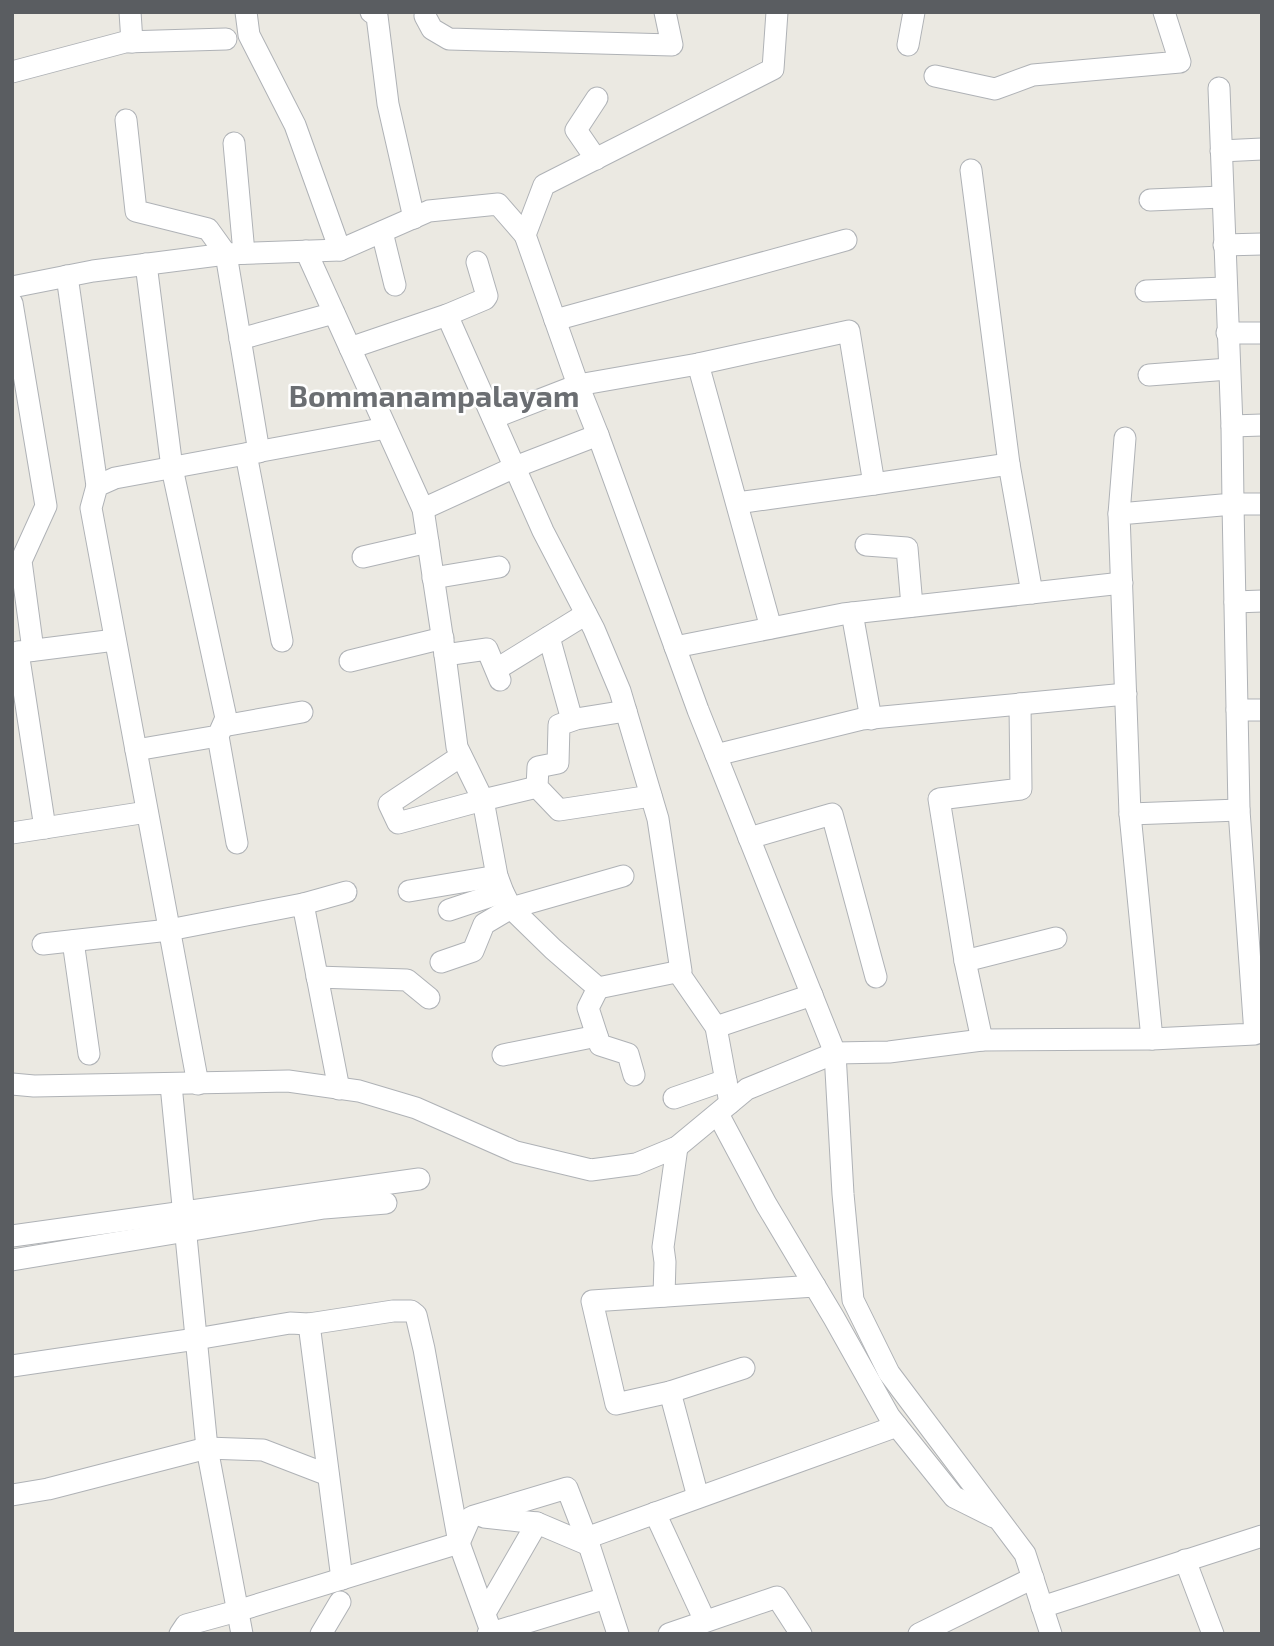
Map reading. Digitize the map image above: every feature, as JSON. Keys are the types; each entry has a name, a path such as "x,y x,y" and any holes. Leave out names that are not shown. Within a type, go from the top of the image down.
{"street":[{"path":"130,12 132,42"},
{"path":"246,12 249,35 295,125 340,250"},
{"path":"371,12 377,16 388,104 414,218"},
{"path":"425,16 432,29 449,39 672,45 665,12"},
{"path":"525,235 544,185 773,69 778,12"},
{"path":"908,46 914,12"},
{"path":"935,76 995,89 1033,75 1180,62 1164,12"},
{"path":"12,72 125,43 226,39"},
{"path":"12,1084 34,1086 288,1082 359,1091 416,1108 516,1152 591,1170 636,1164 677,1147 747,1089 835,1053 889,1052 982,1040 1152,1039 1258,1033 1239,810 1232,426 1219,88"},
{"path":"596,159 576,130 597,98"},
{"path":"126,120 136,211 208,229 235,253"},
{"path":"234,143 235,253 240,339 252,453 282,640"},
{"path":"1221,151 1262,149"},
{"path":"971,170 1009,464 1032,593"},
{"path":"1150,200 1222,197"},
{"path":"12,287 93,271 235,253 340,250 429,211 498,204 525,235 675,647 835,1053 843,1194 853,1300 889,1373 1025,1554 1051,1634"},
{"path":"382,232 395,285"},
{"path":"555,320 846,240"},
{"path":"1224,245 1262,244"},
{"path":"306,251 423,509 457,747 483,800 504,892 553,949 598,988"},
{"path":"350,348 485,299 487,296 477,261"},
{"path":"146,264 172,468 226,718 220,731 237,844"},
{"path":"67,276 97,486 91,508 198,1084"},
{"path":"1146,291 1225,288"},
{"path":"12,303 46,506 21,562 21,652 45,828"},
{"path":"240,339 334,313"},
{"path":"447,315 543,531 586,614 620,691 658,818 681,971 598,988"},
{"path":"493,418 578,385 698,364 849,331 874,484"},
{"path":"1227,332 1262,333"},
{"path":"698,364 771,628"},
{"path":"1149,375 1229,369"},
{"path":"1232,426 1262,425"},
{"path":"97,486 115,478 386,428"},
{"path":"423,509 515,467 597,435"},
{"path":"1125,438 1119,514 1130,814 1152,1039"},
{"path":"737,503 1009,464"},
{"path":"1119,514 1262,503"},
{"path":"363,557 428,542"},
{"path":"866,545 907,548 912,606"},
{"path":"433,578 499,567"},
{"path":"675,647 852,613 1122,583"},
{"path":"1235,602 1262,601"},
{"path":"852,613 871,719"},
{"path":"350,661 444,646 487,649 499,675 549,637 586,614"},
{"path":"549,637 572,720"},
{"path":"21,652 115,639"},
{"path":"716,755 871,719 1126,694"},
{"path":"982,1040 965,961 939,799 1021,789 1020,704"},
{"path":"1237,710 1262,710"},
{"path":"626,711 572,720 559,725 558,763 538,767 537,787 559,810 651,796"},
{"path":"136,750 302,712"},
{"path":"461,757 388,804 398,823 537,787"},
{"path":"1130,814 1239,810"},
{"path":"12,833 147,812"},
{"path":"749,838 832,814 876,977"},
{"path":"409,891 504,892 623,876"},
{"path":"43,944 169,930 303,904 346,892"},
{"path":"449,910 504,892"},
{"path":"441,962 473,951 484,924 504,892"},
{"path":"303,904 339,1089"},
{"path":"965,961 1056,938"},
{"path":"74,941 89,1054"},
{"path":"678,972 716,1027 726,1080 724,1109 766,1204 889,1416 954,1497 999,1519"},
{"path":"317,976 407,980 429,998"},
{"path":"598,988 588,1008 600,1045 628,1054 634,1076"},
{"path":"716,1027 812,995"},
{"path":"503,1055 597,1036"},
{"path":"674,1098 726,1080"},
{"path":"171,1085 207,1448 242,1634"},
{"path":"664,1296 663,1247 677,1147"},
{"path":"12,1260 184,1221 419,1179"},
{"path":"12,1236 386,1203"},
{"path":"744,1368 670,1392 616,1404 592,1301 815,1286"},
{"path":"12,1366 290,1323 309,1324 393,1311 411,1311 415,1315 424,1349 459,1543 489,1628"},
{"path":"309,1324 342,1579"},
{"path":"670,1392 698,1497"},
{"path":"589,1545 589,1537 897,1426"},
{"path":"12,1495 48,1489 207,1448 263,1450 328,1475"},
{"path":"180,1634 186,1625 459,1543 470,1518 567,1488 618,1634"},
{"path":"655,1513 705,1621"},
{"path":"474,1516 537,1523 589,1545"},
{"path":"489,1628 537,1523"},
{"path":"1042,1607 1262,1536"},
{"path":"1185,1560 1213,1634"},
{"path":"919,1634 1033,1578"},
{"path":"669,1634 776,1597 801,1634"},
{"path":"489,1628 606,1598"},
{"path":"321,1634 340,1602"}],"district":[{"name":"Bommanampalayam","path":"434,397"}]}
